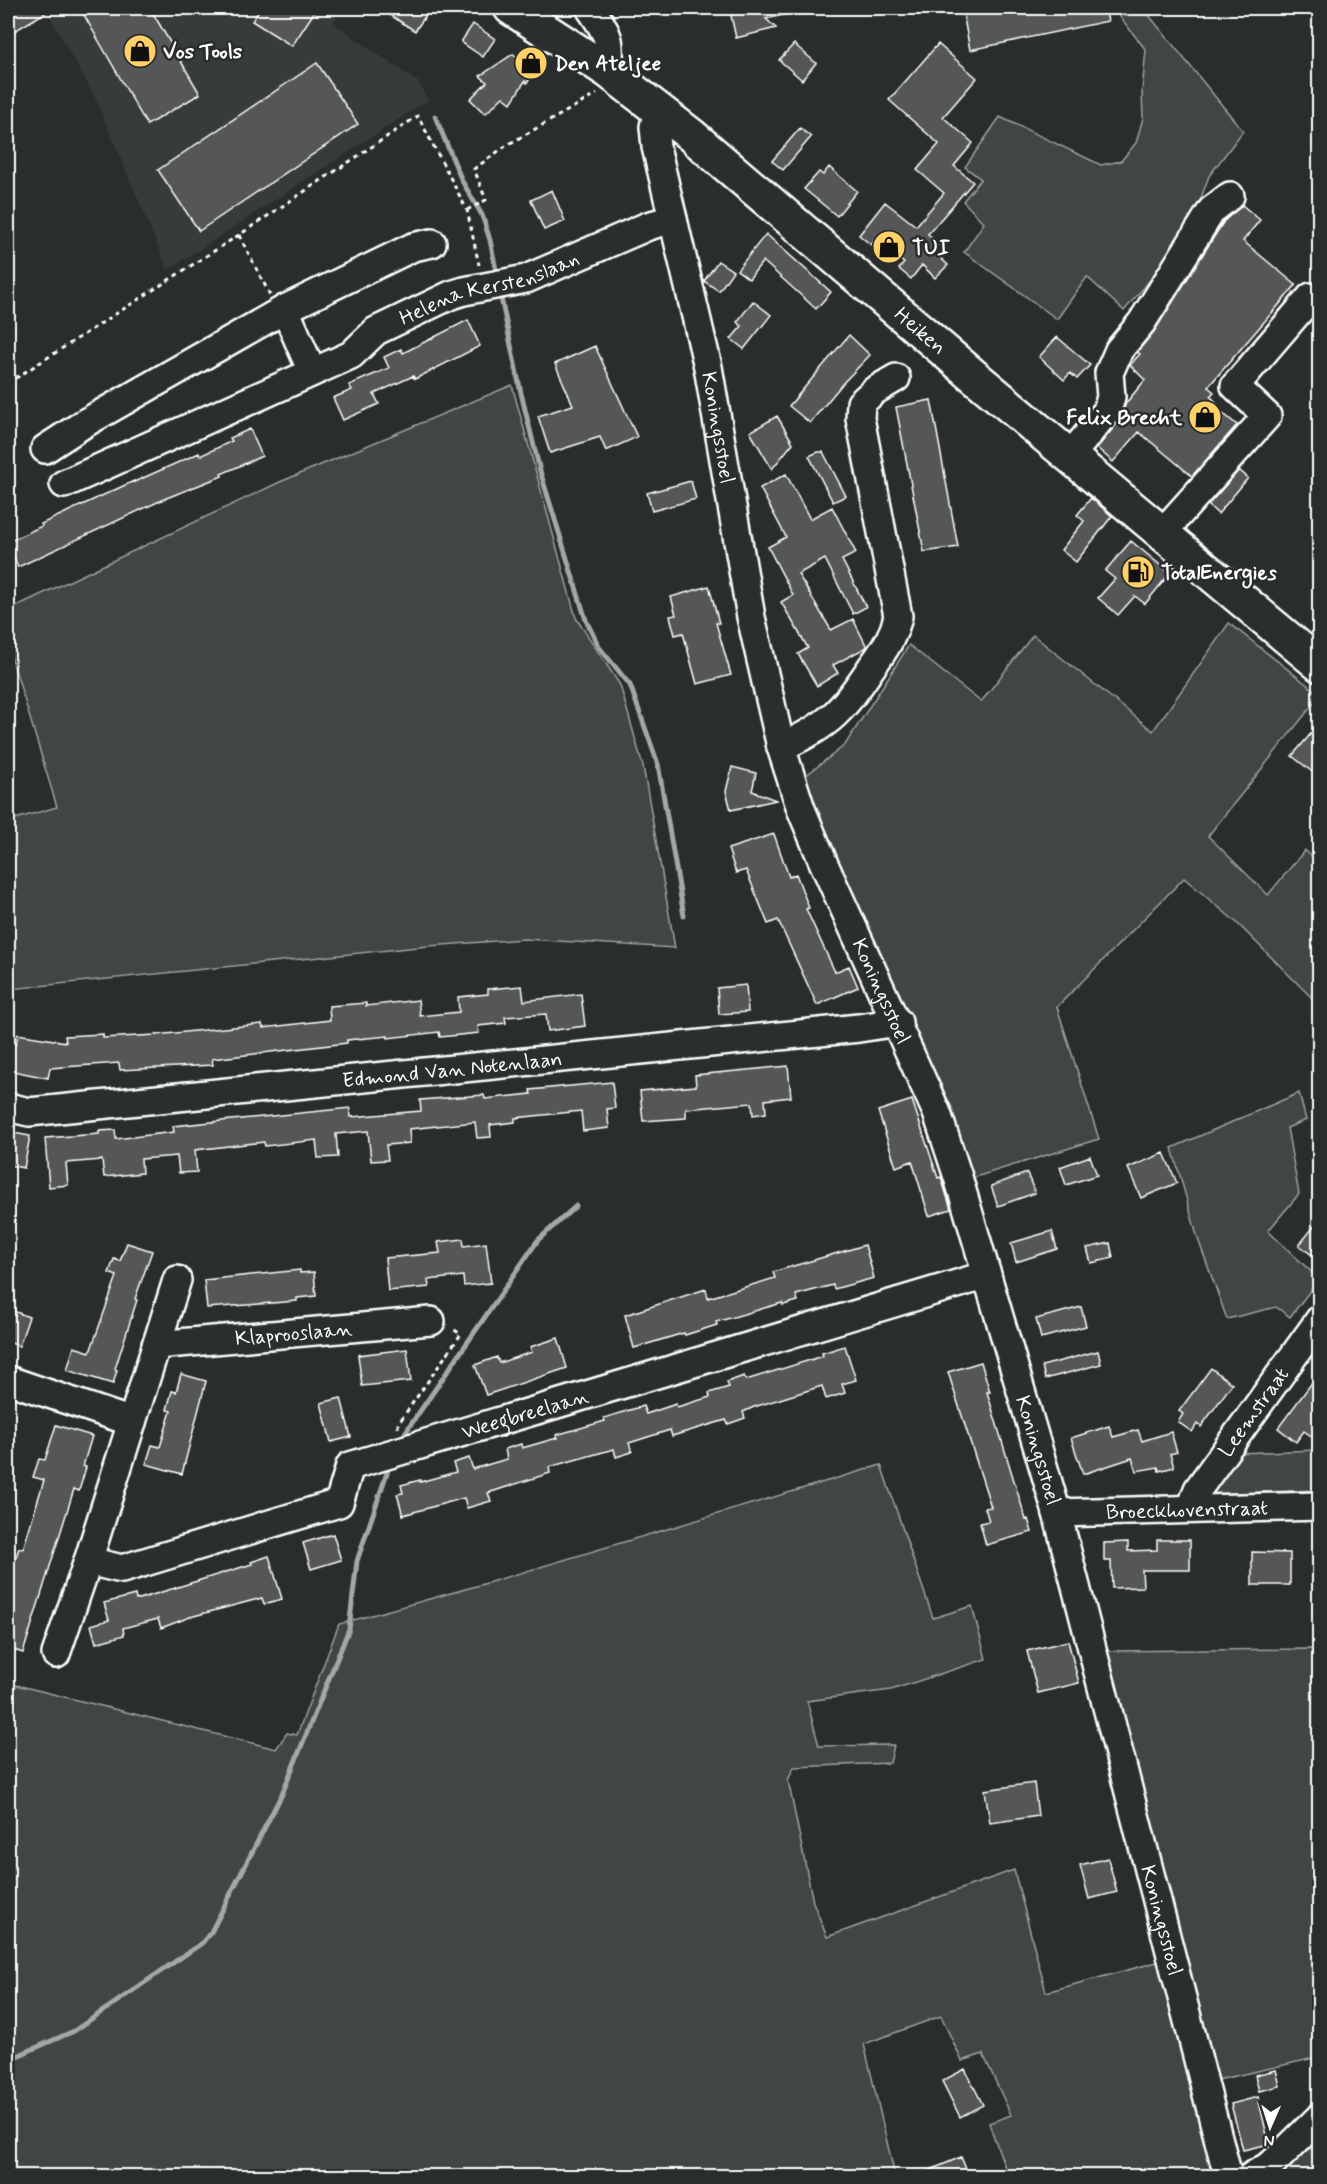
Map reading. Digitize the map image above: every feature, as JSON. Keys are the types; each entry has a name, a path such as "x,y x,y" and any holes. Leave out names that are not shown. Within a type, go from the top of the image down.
{"main road":[{"name":"Heiken","path":"511,8 614,76 658,109 1320,665"}],"street":[{"path":"590,8 607,32 614,76"},
{"name":"Koningsstoel","path":"658,109 654,127 655,137 716,408 751,617 781,747 801,809 819,853 938,1113 1057,1513 1228,2176"},
{"path":"1070,456 1107,411 1111,397 1109,372 1119,350 1142,322 1212,210 1230,196"},
{"name":"Helena Kerstenslaan","path":"64,484 351,355 376,331 451,295 484,286 526,279 648,226 673,219"},
{"path":"45,449 85,423 282,310 413,247 432,243"},
{"path":"1162,533 1267,416 1235,386 1311,297"},
{"path":"282,310 312,372"},
{"path":"781,747 810,734 832,718 848,702 889,642 895,628 898,616 860,418 861,404 874,391 896,378"},
{"name":"Edmond Van Notenlaan","path":"8,1107 29,1112 859,1028 898,1022"},
{"name":"Weegbreelaan","path":"88,1561 122,1569 339,1503 350,1466 987,1275"},
{"path":"56,1654 88,1561 177,1280"},
{"name":"Leemstraat","path":"1191,1509 1198,1489 1320,1319"},
{"name":"Klaprooslaan","path":"156,1345 431,1321"},
{"path":"8,1380 132,1422"},
{"name":"Broeckhovenstraat","path":"1057,1513 1320,1506"},
{"path":"1252,2176 1272,2164 1320,2117"}],"path":[{"path":"467,210 486,200 474,169 614,76"},
{"path":"8,383 239,235 418,116 467,210 484,286"},
{"path":"239,235 282,310"},
{"path":"404,1451 398,1424 461,1334 447,1326 436,1326 431,1321"}],"shaded area":[{"path":"45,8 343,8 333,23 418,82 428,100 168,270 94,95"},
{"path":"1113,8 1143,8 1243,131 1209,176 1187,236 1124,311 1087,277 1057,319 964,252 984,223 963,201 981,179 965,167 1000,117 1101,165 1121,161 1136,143 1143,118 1142,91 1146,50"},
{"path":"512,385 576,618 620,685 643,766 675,948 524,939 428,946 10,989 8,821 57,807 8,646 8,610 280,482"},
{"path":"1229,623 1319,694 1319,697 1208,836 1268,895 1305,850 1319,864 1319,1005 1236,922 1184,878 1057,1007 1099,1139 972,1178 952,1108 883,966 812,811 804,777 845,745 909,645 981,702 1033,635 1153,731"},
{"path":"1299,1093 1306,1120 1287,1128 1299,1194 1268,1231 1319,1279 1290,1317 1276,1307 1227,1319 1198,1239 1172,1148"},
{"path":"1319,1450 1319,1490 1208,1494 1237,1453"},
{"path":"881,1465 933,1618 972,1606 986,1659 891,1690 807,1701 819,1746 894,1745 890,1763 794,1767 788,1780 813,1902 827,1937 1014,1870 1046,1992 1161,1961 1214,2176 1008,2176 989,2123 1011,2115 983,2054 962,2061 941,2016 864,2044 895,2176 8,2176 8,1683 276,1749 287,1733 297,1735 339,1624 487,1583"},
{"path":"1312,1649 1320,1696 1319,2057 1213,2081 1107,1651"},
{"path":"1319,2129 1319,2176 1271,2176"}],"building":[{"path":"8,8 53,8 8,35"},
{"name":"Vos Tools","path":"80,8 150,8 200,94 147,125"},
{"path":"261,8 317,8 292,46 252,21"},
{"path":"379,8 431,8 415,31"},
{"path":"744,8 791,8 792,13 766,19 776,28 736,38 730,11"},
{"path":"990,8 1105,8 1108,21 970,50 963,13"},
{"path":"473,24 495,39 483,57 461,42"},
{"path":"794,44 816,63 802,80 779,60"},
{"path":"938,44 977,78 943,117 973,143 954,166 973,182 928,234 938,245 933,251 948,265 935,278 922,265 911,279 899,269 904,263 875,240 871,245 859,235 885,202 916,226 944,193 917,170 939,144 889,100"},
{"path":"527,52 542,61 527,83 525,81 511,103 503,97 485,114 470,99 487,82 480,76 513,54 521,60"},
{"path":"317,63 358,124 199,231 158,170"},
{"path":"800,128 811,137 783,170 772,161"},
{"path":"829,167 857,191 837,216 804,189 819,172 823,175"},
{"path":"552,190 565,221 544,230 531,200"},
{"path":"1242,205 1260,220 1243,241 1296,285 1208,387 1214,392 1210,396 1216,402 1213,405 1237,425 1192,476 1139,432 1113,462 1097,448 1119,421 1126,403 1145,380 1130,365 1140,354 1137,352 1155,330 1224,221"},
{"path":"766,234 831,292 816,309 763,261 749,279 737,270"},
{"path":"718,261 733,271 719,291 704,281"},
{"path":"753,301 771,315 744,349 731,339 742,326 737,322"},
{"path":"468,320 480,346 415,379 413,376 374,394 379,404 343,420 333,398 352,390 349,385 389,368 384,357 401,349 403,353"},
{"path":"849,335 870,355 810,423 789,406"},
{"path":"1057,337 1090,365 1077,379 1070,373 1064,380 1039,357"},
{"path":"595,346 637,437 606,451 600,437 550,453 538,416 573,405 555,364"},
{"path":"931,400 958,547 924,552 896,407"},
{"path":"777,416 793,443 772,469 750,432"},
{"path":"250,429 262,456 18,567 8,542 42,526 41,524 134,481 199,453 200,456 232,441 230,438"},
{"path":"823,452 846,496 833,502 809,456"},
{"path":"1239,470 1248,478 1218,514 1208,505"},
{"path":"786,474 810,519 832,507 856,553 842,560 866,607 853,614 825,559 798,574 831,630 853,619 867,647 833,665 838,673 817,686 798,654 808,648 781,602 793,595 768,547 786,537 760,488"},
{"path":"691,481 696,499 652,511 647,493"},
{"path":"1091,498 1112,516 1076,562 1061,550 1084,521 1077,515"},
{"name":"TotalEnergies","path":"1131,541 1170,573 1145,604 1135,596 1118,615 1098,598 1115,579 1105,571"},
{"path":"709,586 719,623 716,623 731,675 697,684 683,633 675,635 670,616 676,615 671,597"},
{"path":"1320,723 1320,778 1292,756"},
{"path":"732,767 756,773 752,791 776,800 731,810 726,791"},
{"path":"774,834 789,877 796,874 809,908 806,909 835,972 849,966 858,987 817,1005 778,920 768,924 746,870 736,873 728,849"},
{"path":"746,985 748,1012 719,1014 717,988"},
{"path":"522,986 524,1001 581,994 585,1026 548,1031 546,1014 505,1017 506,1023 478,1026 479,1033 440,1037 439,1032 347,1040 347,1043 212,1059 213,1065 120,1070 119,1063 50,1068 48,1078 8,1070 8,1043 16,1044 18,1034 66,1042 65,1036 103,1034 103,1038 156,1035 262,1024 263,1028 330,1020 329,1006 366,1003 366,1006 418,1000 420,1016 459,1012 458,997 488,994 488,989"},
{"path":"788,1066 791,1097 765,1100 766,1113 753,1115 752,1103 686,1109 686,1118 643,1121 640,1091 696,1086 695,1075"},
{"path":"612,1082 615,1108 607,1109 609,1128 583,1131 581,1111 515,1118 515,1122 490,1125 491,1137 477,1138 475,1122 409,1129 410,1143 386,1145 388,1160 371,1161 368,1131 336,1134 338,1157 318,1158 316,1140 265,1146 264,1142 195,1150 197,1172 179,1173 177,1156 141,1159 142,1173 104,1177 102,1160 66,1163 68,1185 49,1187 45,1138 99,1134 99,1131 115,1130 116,1139 174,1132 173,1126 350,1108 351,1117 421,1111 420,1100 484,1095 485,1099 531,1094 530,1090"},
{"path":"912,1100 951,1209 929,1216 912,1161 896,1167 878,1111"},
{"path":"8,1132 30,1136 24,1168 8,1165"},
{"path":"1164,1153 1177,1183 1141,1198 1128,1168"},
{"path":"1090,1156 1097,1175 1066,1185 1060,1167"},
{"path":"1027,1173 1035,1193 998,1206 991,1186"},
{"path":"1320,1219 1320,1261 1299,1245"},
{"path":"1052,1231 1057,1249 1016,1262 1011,1243"},
{"path":"463,1239 464,1246 486,1243 491,1283 464,1286 463,1276 428,1280 429,1287 388,1291 385,1258 440,1253 438,1242"},
{"path":"127,1243 152,1251 135,1299 137,1300 115,1369 117,1370 113,1384 67,1370 74,1347 90,1352 117,1276 109,1273 114,1259 120,1261"},
{"path":"1110,1243 1113,1258 1091,1263 1087,1248"},
{"path":"865,1245 874,1278 834,1289 833,1285 796,1295 798,1301 783,1305 782,1303 716,1322 717,1325 685,1335 684,1333 634,1348 625,1315 706,1289 708,1298 775,1278 773,1272"},
{"path":"300,1270 300,1273 314,1272 316,1296 297,1298 297,1301 207,1308 204,1280"},
{"path":"1081,1307 1086,1326 1041,1338 1036,1319"},
{"path":"8,1309 29,1317 19,1346 8,1342"},
{"path":"558,1338 567,1368 486,1395 475,1365 497,1357 499,1363 532,1352 530,1347"},
{"path":"845,1346 856,1380 842,1384 845,1393 826,1399 822,1386 754,1407 743,1412 745,1418 728,1424 726,1420 672,1436 670,1430 629,1443 632,1452 616,1457 614,1449 549,1467 550,1473 488,1493 491,1501 467,1508 464,1498 403,1515 397,1494 403,1493 401,1485 456,1472 453,1463 469,1458 473,1469 507,1459 505,1449 521,1444 522,1448 557,1438 556,1435 605,1421 604,1418 643,1406 646,1414 676,1404 677,1407 710,1397 709,1393 729,1387 727,1382 744,1376 746,1380 823,1356 822,1353"},
{"path":"407,1349 411,1381 362,1386 358,1355"},
{"path":"1098,1351 1101,1364 1045,1379 1042,1366"},
{"path":"981,1362 990,1392 987,1392 1026,1520 1028,1519 1032,1532 986,1545 980,1523 989,1521 985,1508 991,1507 948,1372"},
{"path":"1211,1368 1232,1384 1201,1427 1197,1424 1192,1432 1178,1422 1183,1414 1179,1411"},
{"path":"1320,1372 1320,1442 1304,1431 1296,1442 1278,1428"},
{"path":"181,1374 206,1381 182,1474 146,1464 152,1445 160,1447 171,1411 167,1410 172,1391 176,1392"},
{"path":"341,1398 351,1437 331,1442 321,1403"},
{"path":"56,1425 92,1436 83,1466 86,1467 79,1491 74,1489 23,1653 8,1648 8,1581 19,1548 23,1549 44,1480 33,1477 39,1459 45,1460"},
{"path":"1109,1426 1113,1437 1138,1430 1142,1441 1171,1432 1177,1452 1170,1454 1174,1467 1159,1471 1158,1467 1136,1471 1132,1458 1083,1474 1071,1438"},
{"path":"333,1534 341,1560 311,1569 303,1543"},
{"path":"1157,1540 1190,1540 1190,1570 1142,1570 1143,1587 1112,1588 1111,1561 1104,1561 1104,1543 1128,1542 1128,1551 1157,1550"},
{"path":"1252,1552 1290,1553 1290,1585 1252,1585"},
{"path":"269,1556 282,1599 264,1604 262,1598 190,1617 161,1628 158,1619 123,1628 124,1635 96,1643 91,1625 109,1620 104,1603 135,1595 136,1600 252,1564 251,1562"},
{"path":"1068,1641 1079,1683 1038,1693 1027,1651"},
{"path":"1034,1783 1038,1816 990,1823 985,1790"},
{"path":"1108,1858 1117,1892 1089,1899 1080,1865"},
{"path":"965,2069 983,2105 960,2117 942,2081"},
{"path":"1276,2070 1280,2086 1259,2091 1255,2075"},
{"path":"1258,2097 1269,2144 1243,2150 1231,2104"},
{"path":"961,2157 969,2176 916,2176"}],"waterway":[{"path":"435,116 462,181 482,215 497,275"},
{"path":"501,298 540,471 586,620 599,647 630,685 658,764 684,916"},
{"path":"405,1433 538,1240 576,1206"},
{"path":"8,2060 74,2031 202,1943 211,1932 282,1794 349,1629 357,1561 390,1464"}],"place":[{"name":"Vos Tools","path":"140,51"},
{"name":"Den Ateljee","path":"531,63"},
{"name":"TUI","path":"889,247"},
{"name":"Felix Brecht","path":"1205,417"},
{"name":"TotalEnergies","path":"1138,572"}]}
